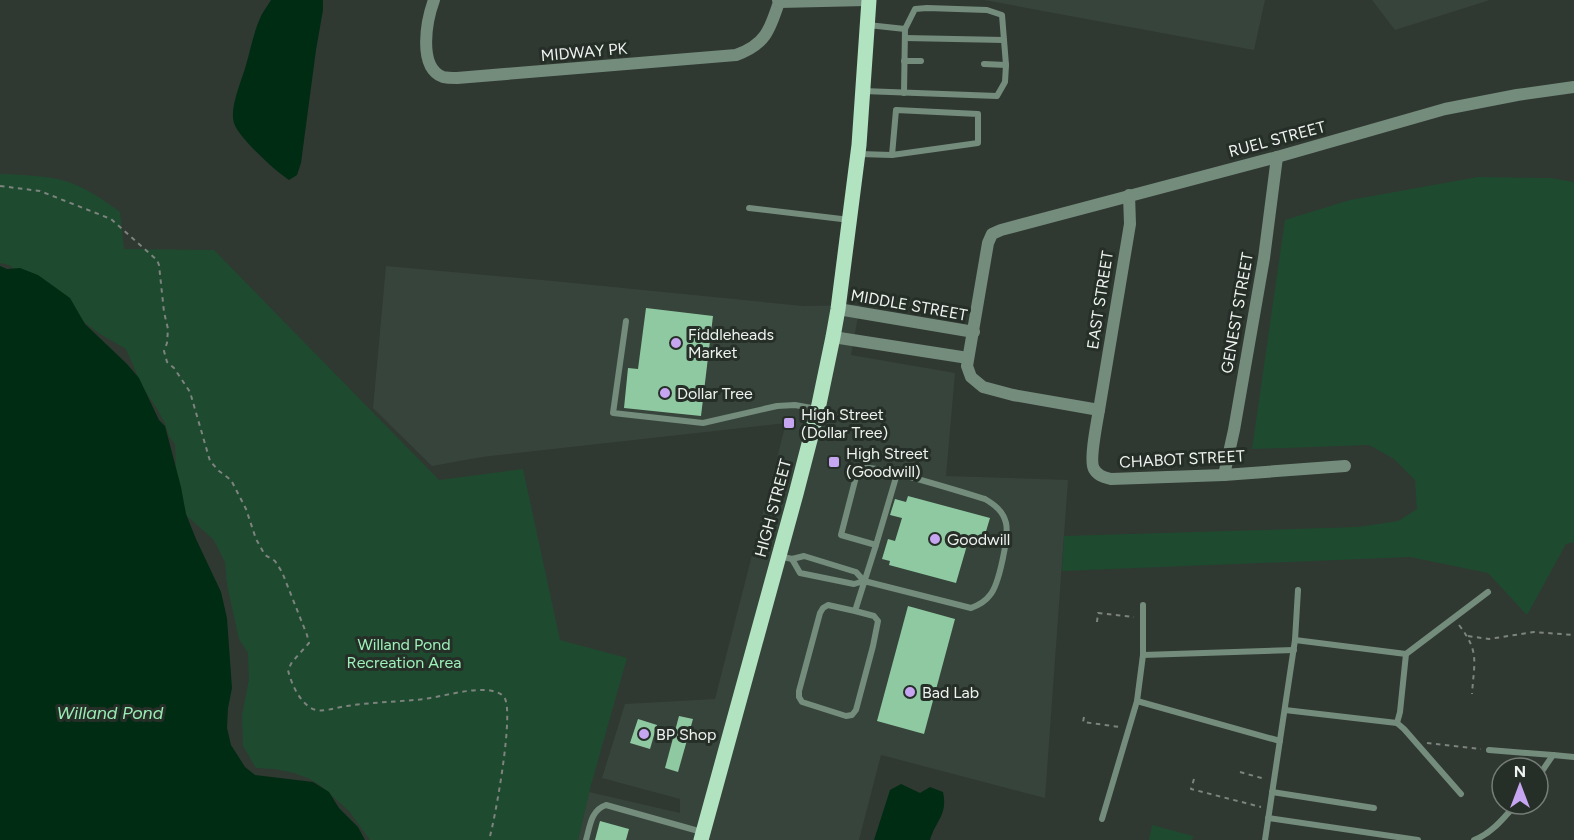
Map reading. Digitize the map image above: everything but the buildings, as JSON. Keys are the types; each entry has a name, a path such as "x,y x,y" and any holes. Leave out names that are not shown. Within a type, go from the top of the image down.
{"main road":[{"name":"HIGH STREET","path":"702,836 785,558 833,337 858,154 868,0"}],"street":[{"name":"MIDWAY PK","path":"434,0 428,24 426,56 436,73 444,77 457,78 736,55 749,51 760,43 767,33 778,1"},
{"path":"778,1 868,0"},
{"name":"RUEL STREET","path":"992,234 1445,109 1574,87"},
{"name":"GENEST STREET","path":"1224,475 1264,258 1276,156"},
{"name":"EAST STREET","path":"1099,410 1130,225 1129,195"},
{"name":"MIDDLE STREET","path":"968,358 988,243 992,234"},
{"name":"MIDDLE STREET","path":"838,309 974,333"},
{"path":"833,337 968,358 967,366 971,377 982,387 1012,395 1099,410"},
{"name":"CHABOT STREET","path":"1099,410 1092,462 1094,470 1101,477 1111,479 1224,475 1345,466"}],"lane":[{"path":"863,91 904,93 997,96 1005,82 1002,15 987,10 915,9 906,29 904,93"},
{"path":"867,25 906,29"},
{"path":"905,38 1004,40"},
{"path":"904,61 921,61"},
{"path":"984,64 1006,65"},
{"path":"858,154 892,155 978,143 978,114 896,110 892,155"},
{"path":"749,208 850,220"},
{"path":"626,321 613,413 703,423 777,406 795,405 818,409"},
{"path":"785,558 800,573 854,584 864,581 971,608 981,604 997,585 1007,530 1003,514 996,505 985,499 897,474 865,468 857,473 841,535 876,545"},
{"path":"855,611 897,474"},
{"path":"785,558 804,556 856,572 864,581"},
{"path":"1265,840 1294,650 1298,590"},
{"path":"1295,640 1406,654 1488,592"},
{"path":"828,605 855,611 874,616 878,621 856,711 846,716 802,702 799,691 823,608 828,605"},
{"path":"1102,819 1137,701 1143,655 1143,605"},
{"path":"1143,655 1294,650"},
{"path":"1397,723 1406,654"},
{"path":"1137,701 1280,741"},
{"path":"1285,710 1397,723 1461,794"},
{"path":"1489,750 1574,757"},
{"path":"1272,792 1374,808"},
{"path":"586,840 594,813 599,807 606,805 702,836"},
{"path":"1473,840 1487,833 1505,816"},
{"path":"1268,818 1418,840"}],"path":[{"path":"0,186 40,191 111,219 157,260 168,329 164,351 167,362 190,392 210,461 231,480 246,509 256,539 266,555 275,561 282,572 307,635 309,643 288,670 304,702 312,709 321,710 488,690 499,692 506,699 508,709 506,736 489,840"},
{"path":"1097,622 1098,613 1143,618"},
{"path":"1454,618 1468,636 1474,651 1472,693"},
{"path":"1468,636 1489,639 1534,632 1574,635"},
{"path":"1084,717 1083,722 1128,729"},
{"path":"1415,741 1489,750"},
{"path":"1240,772 1274,782"},
{"path":"1194,779 1191,789 1269,810"}],"shaded area":[{"path":"984,0 1265,0 1254,50"},
{"path":"1372,0 1490,0 1395,30"},
{"path":"386,266 803,306 860,305 851,355 955,373 946,476 1068,480 1045,798 881,755 859,840 578,840 589,792 680,813 680,799 602,778 625,704 715,699 786,423 482,457 432,466 373,408"}],"green space":[{"name":"Willand Pond Recreation Area","path":"0,174 63,180 96,196 120,212 124,249 214,250 439,480 523,469 560,640 627,658 578,840 370,840 349,811 320,785 294,773 256,768 243,746 242,715 249,679 248,653 239,639 227,585 225,562 214,540 187,516 175,478 175,444 156,407 143,388 126,349 100,334 9,265 0,263"},
{"path":"1478,177 1551,178 1574,182 1574,542 1566,544 1527,615 1488,573 1410,557 1062,571 1064,536 1358,527 1398,521 1417,509 1415,480 1394,459 1369,445 1252,449 1285,220 1350,200"},
{"path":"1152,825 1193,836 1192,840 1149,840"}],"water":[{"path":"271,0 323,0 301,163 297,175 289,180 250,145 237,129 233,117 237,94 256,28"},
{"name":"Willand Pond","path":"0,266 7,269 20,268 38,275 70,298 85,324 139,378 159,420 165,426 186,514 221,592 227,618 232,688 227,728 231,745 245,767 255,775 313,782 329,792 339,808 358,827 365,840 0,840"},
{"path":"901,784 920,793 930,787 943,792 943,812 930,840 874,840 890,790"}],"place":[{"name":"Fiddleheads Market","path":"676,343"},
{"name":"Dollar Tree","path":"665,393"},
{"name":"High Street (Dollar Tree)","path":"789,423"},
{"name":"High Street (Goodwill)","path":"834,462"},
{"name":"Goodwill","path":"935,539"},
{"name":"Bad Lab","path":"910,692"},
{"name":"BP Shop","path":"644,734"}]}
